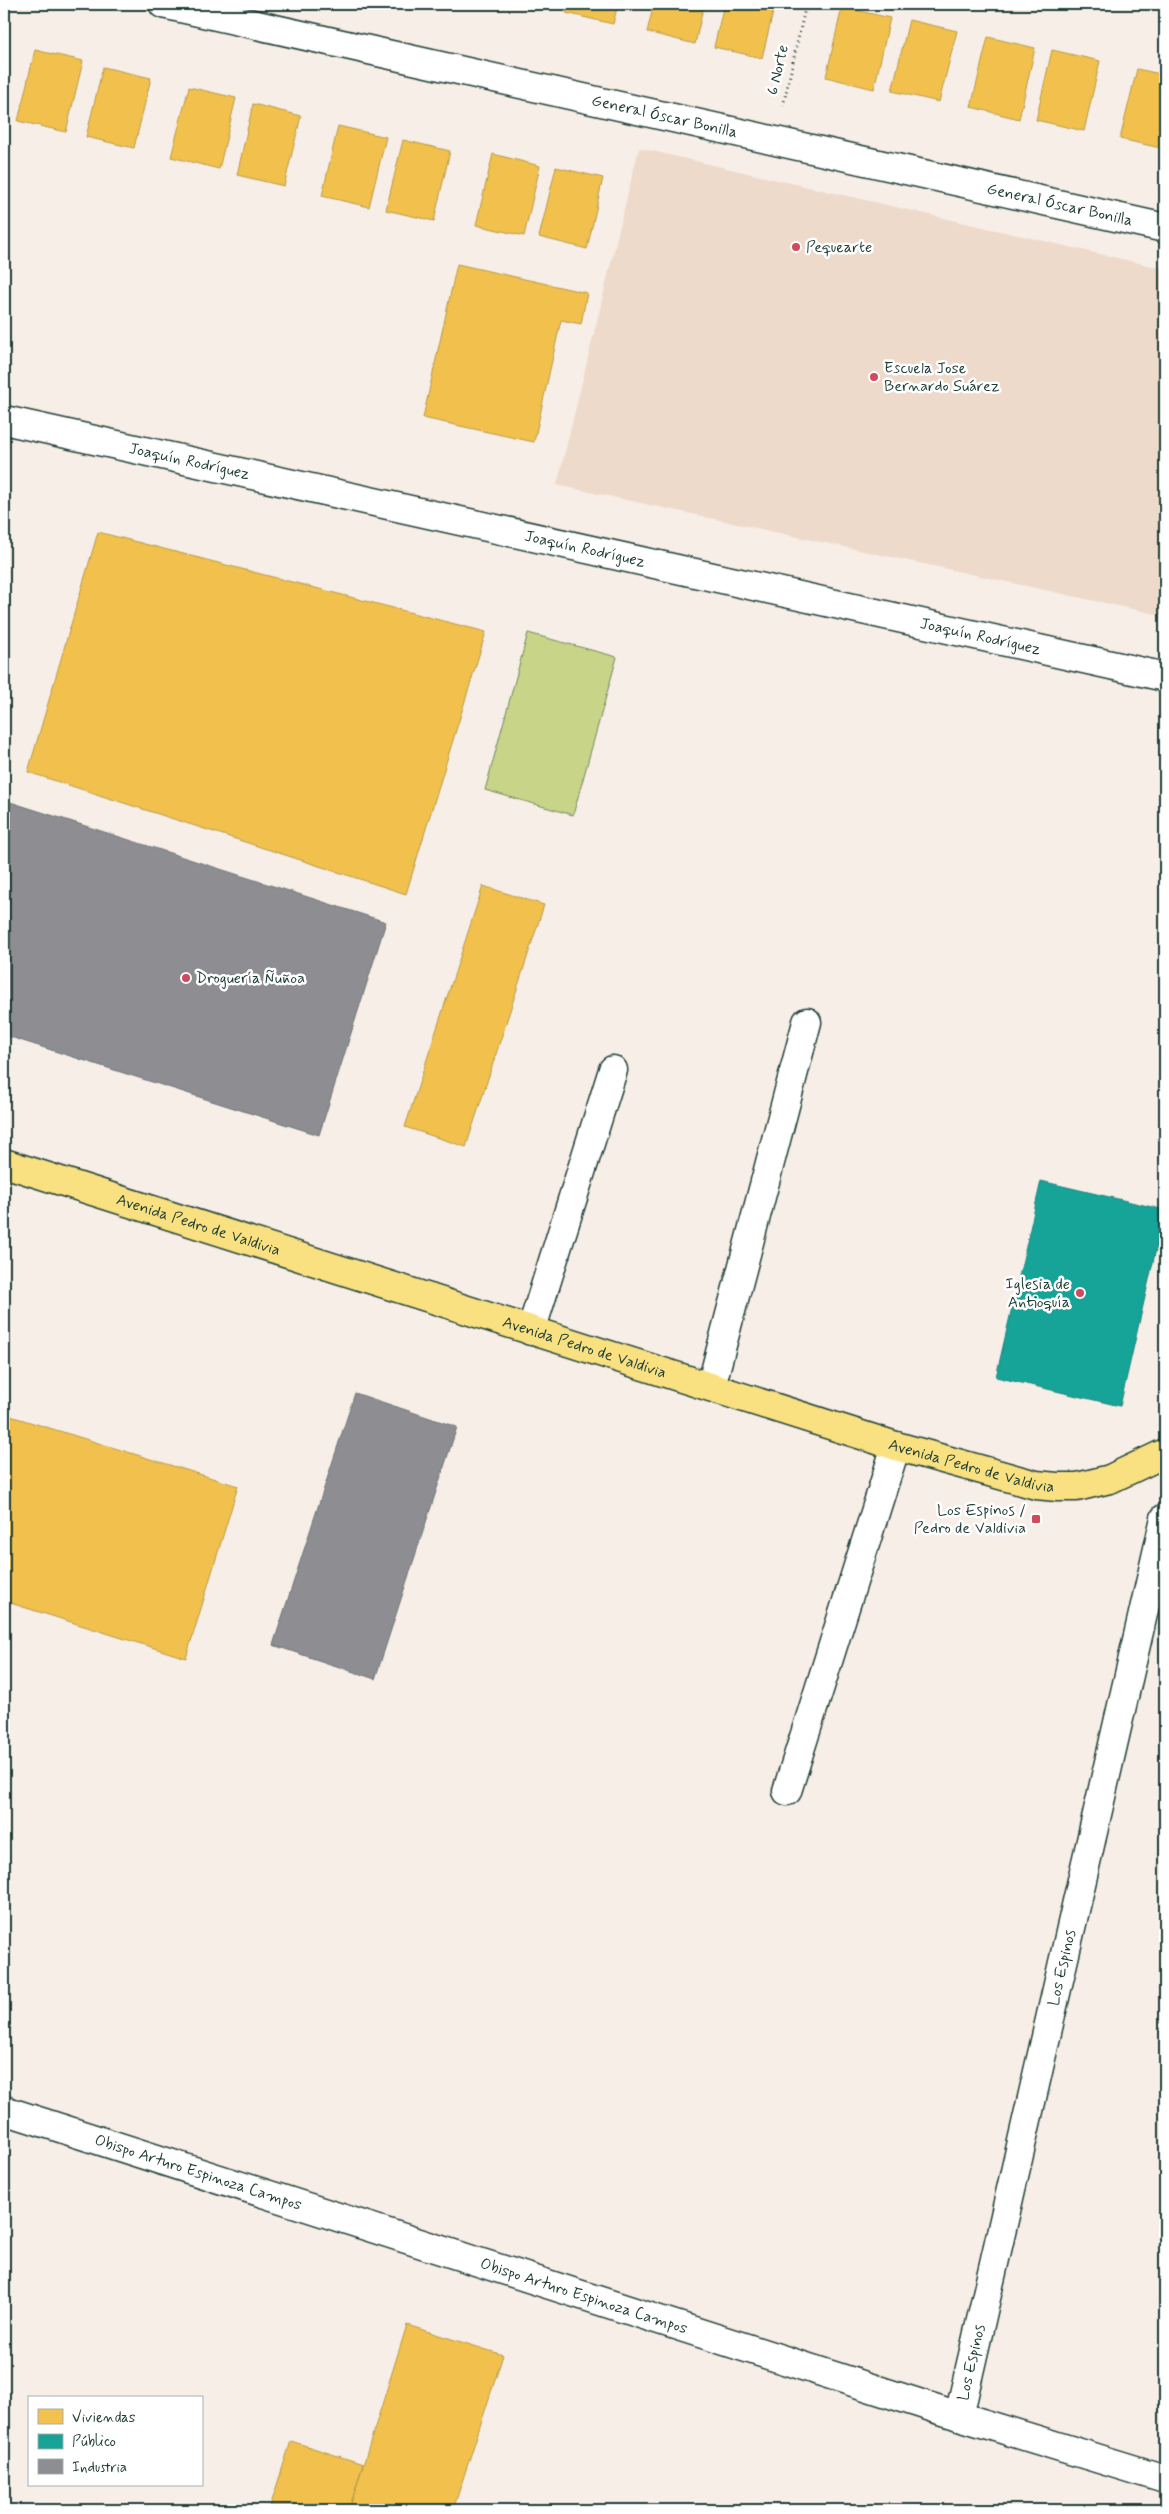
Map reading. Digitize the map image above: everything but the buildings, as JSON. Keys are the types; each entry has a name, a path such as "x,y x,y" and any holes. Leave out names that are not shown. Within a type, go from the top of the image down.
{"main road":[{"name":"Avenida Pedro de Valdivia","path":"4,1162 896,1446 1036,1485 1077,1487 1110,1479 1165,1453"}],"street":[{"name":"General Óscar Bonilla","path":"163,4 1165,228"},
{"name":"Joaquín Rodríguez","path":"4,420 1165,677"},
{"path":"711,1387 807,1022"},
{"path":"532,1331 613,1070"},
{"path":"787,1790 896,1446"},
{"name":"Los Espinos","path":"959,2416 1165,1518"},
{"name":"Obispo Arturo Espinoza Campos","path":"4,2110 959,2416 1165,2479"}],"path":[{"name":"6 Norte","path":"775,141 806,4"}],"shaded area":[{"name":"Escuela Jose Bernardo Suárez","path":"639,148 1165,269 1165,616 557,485"}],"green space":[{"path":"528,633 617,657 573,815 485,790"}],"place":[{"name":"Pequearte","path":"796,247"},
{"name":"Escuela Jose Bernardo Suárez","path":"874,377"},
{"name":"Droguería Ñuñoa","path":"186,978"},
{"name":"Iglesia de Antioquía","path":"1080,1293"},
{"name":"Los Espinos / Pedro de Valdivia","path":"1036,1519"}]}
